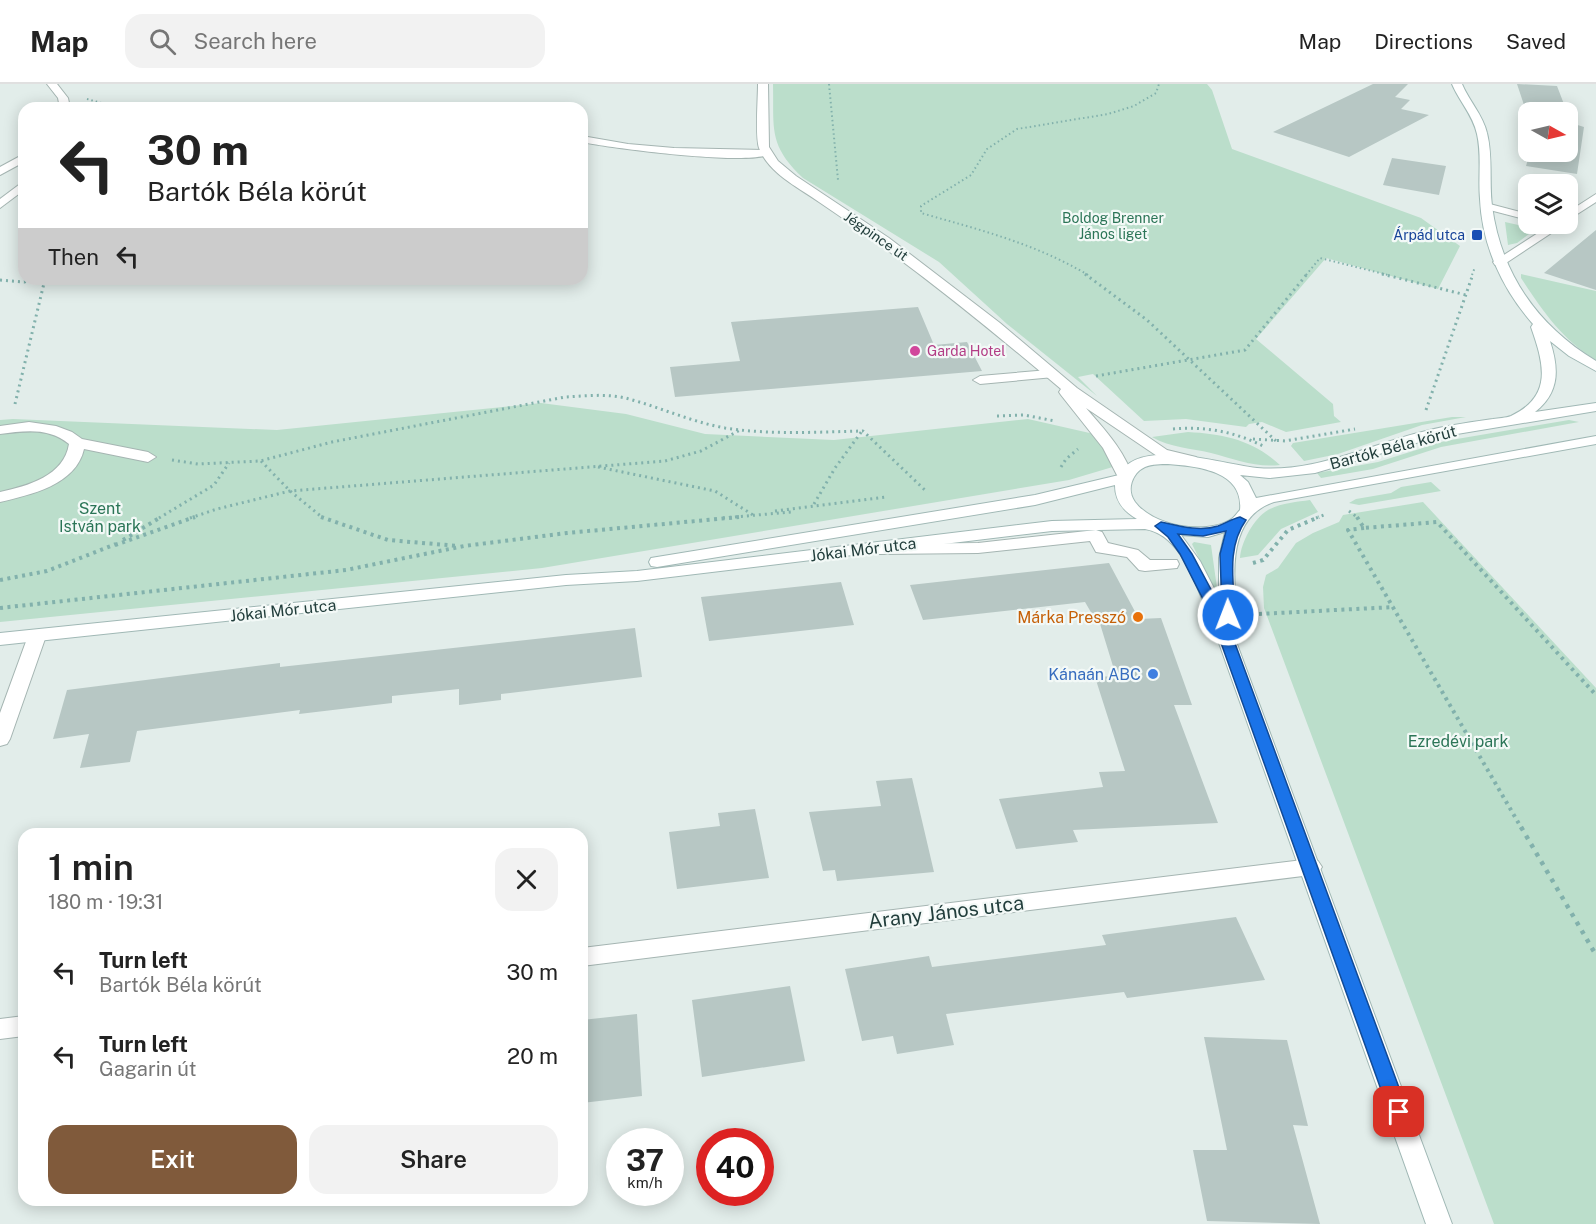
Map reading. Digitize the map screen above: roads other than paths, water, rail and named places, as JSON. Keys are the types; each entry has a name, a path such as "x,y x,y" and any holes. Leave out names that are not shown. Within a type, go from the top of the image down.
{"street":[{"path":"52,84 62,94 65,102"},
{"path":"588,140 648,150 767,153 764,147 763,84"},
{"path":"1457,84 1479,123 1483,135 1486,206 1499,262 1536,322 1550,358 1552,380 1544,396 1517,418 1506,421"},
{"name":"Jégpince út","path":"767,153 774,163 792,178 885,241 1045,369 1149,446 1162,453 1191,460"},
{"path":"0,172 18,161"},
{"path":"0,205 18,189"},
{"path":"1578,210 1596,197"},
{"path":"1486,206 1518,214"},
{"path":"1499,262 1543,234"},
{"path":"1536,322 1590,364 1596,373"},
{"path":"980,380 1045,369"},
{"name":"Jégpince út","path":"1045,369 1106,443 1125,478"},
{"name":"Bartók Béla körút","path":"1125,478 1134,468 1147,462 1171,459 1191,460 1211,466 1255,472 1286,472 1354,460 1432,434 1596,407"},
{"path":"4,429 51,429 67,435 77,443 148,457"},
{"name":"Bartók Béla körút","path":"1161,526 1203,532 1220,530 1244,515 1256,503 1271,498 1596,440"},
{"path":"0,497 23,493 53,478 73,460 77,443"},
{"path":"1211,466 1229,474 1242,485 1249,498 1244,515 1233,529 1226,554 1228,615 1235,657"},
{"path":"1125,478 1123,493 1128,504 1142,516 1172,534 1186,554 1218,615 1311,867 1438,1224"},
{"name":"Jókai Mór utca","path":"566,580 650,563 1035,500 1125,478"},
{"name":"Jókai Mór utca","path":"0,639 566,580 638,576 1052,526 1161,526"},
{"path":"850,550 978,548 1095,535 1102,549 1120,548 1141,558 1145,567 1170,564"},
{"path":"0,739 37,636"},
{"name":"Arany János utca","path":"588,956 1311,867"},
{"path":"0,1029 18,1027"}],"place":[{"name":"Árpád utca","path":"1477,235"},
{"name":"Garda Hotel","path":"915,351"},
{"name":"Márka Presszó","path":"1138,617"},
{"name":"Kánaán ABC","path":"1153,674"}],"park label":[{"name":"Boldog Brenner János liget","path":"1113,226"},
{"name":"Szent István park","path":"100,517"},
{"name":"Ezredévi park","path":"1458,741"}]}
